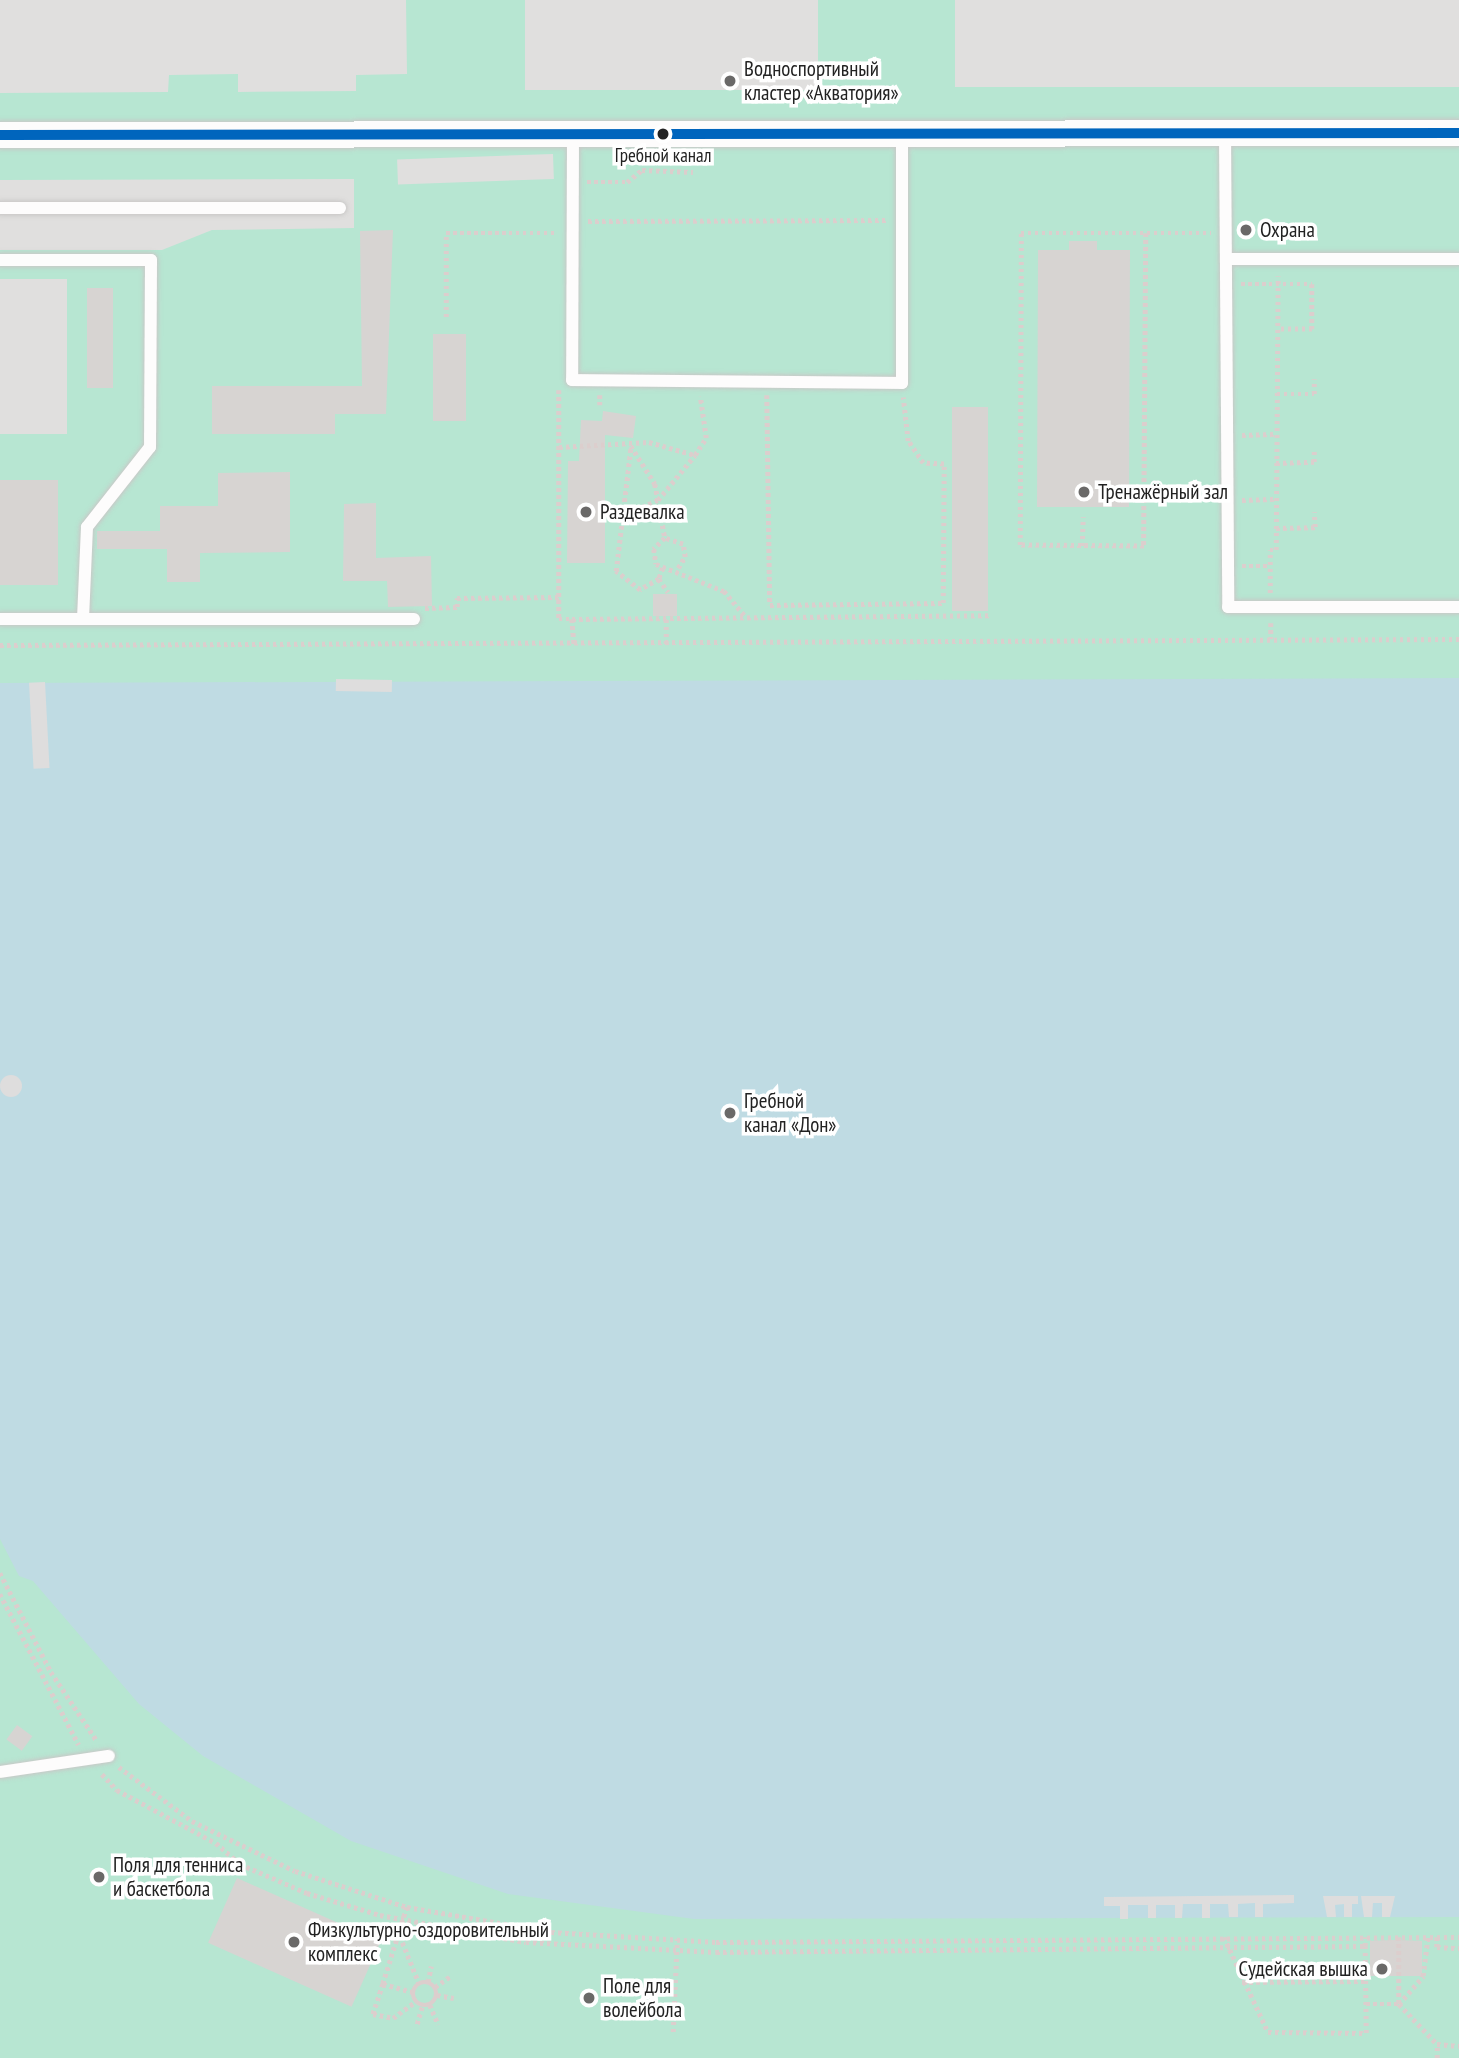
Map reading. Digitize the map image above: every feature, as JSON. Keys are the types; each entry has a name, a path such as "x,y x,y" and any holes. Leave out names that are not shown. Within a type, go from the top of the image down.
{"street":[{"path":"0,135 1459,133"}],"lane":[{"path":"1225,132 1227,607 1459,607"},
{"path":"573,134 572,380 902,383 902,133"},
{"path":"0,208 340,208"},
{"path":"1226,259 1459,259"},
{"path":"0,260 151,260 150,447 86,527 83,619"},
{"path":"0,619 414,619"},
{"path":"0,1772 109,1756"}],"path":[{"path":"573,181 627,182 642,170 693,172"},
{"path":"558,246 558,221 902,220"},
{"path":"446,317 446,233 558,233"},
{"path":"1146,233 1144,546 1020,545 1021,233 1146,233 1226,233"},
{"path":"1271,639 1270,566 1276,528 1278,259"},
{"path":"1226,284 1312,284 1312,328 1278,329"},
{"path":"1277,394 1314,394 1314,379"},
{"path":"559,380 559,619 989,615"},
{"path":"767,381 770,605 943,603 944,464 923,463 908,441 902,383"},
{"path":"623,516 658,500 706,438 700,392"},
{"path":"1227,435 1276,434"},
{"path":"559,447 631,446 649,442 695,455"},
{"path":"631,446 647,464 658,500 665,538 654,556 663,569"},
{"path":"631,446 623,516 614,563 620,579 640,590 659,579 663,569"},
{"path":"1276,463 1314,462 1314,450"},
{"path":"1228,500 1276,499"},
{"path":"1276,528 1315,527 1314,512"},
{"path":"1082,546 1083,517"},
{"path":"665,538 683,544 685,557 678,568"},
{"path":"1228,566 1270,566"},
{"path":"663,569 678,568 732,596 746,617"},
{"path":"659,579 668,592"},
{"path":"414,645 414,619 423,608 457,607 457,598 559,597"},
{"path":"666,618 666,644"},
{"path":"572,619 574,644"},
{"path":"0,645 1459,639"},
{"path":"0,1573 77,1717 109,1756 160,1801 258,1855 407,1907 551,1932 677,1939 1459,1937"},
{"path":"0,1594 57,1711 88,1759 117,1790 216,1843 240,1864 307,1893 404,1920 526,1942 677,1951 1365,1946"},
{"path":"407,1907 373,2014 393,2018 415,2002"},
{"path":"400,1934 419,1983"},
{"path":"1224,1937 1224,1947 1268,2032 1366,2033 1365,1937"},
{"path":"1399,1937 1399,2004 1437,2044 1459,2046"},
{"path":"1366,2004 1399,2004 1423,1976 1428,1937"},
{"path":"1437,1937 1437,1947 1459,1948"},
{"path":"673,2032 677,1939"},
{"path":"428,1982 432,1966"},
{"path":"435,1987 451,1976"},
{"path":"1242,1982 1365,1981"},
{"path":"428,1982 435,1987 437,1995 430,2006 422,2007 415,2002 413,1992 419,1983 428,1982"},
{"path":"383,1984 413,1992"},
{"path":"437,1995 454,1998"},
{"path":"430,2006 438,2024"},
{"path":"417,2024 422,2007"},
{"path":"1437,2044 1437,2058"}],"green space":[{"name":"Гребной канал «Дон»","path":"0,0 1459,0 1459,2058 0,2058"}],"shaded area":[{"path":"0,0 406,0 407,74 356,75 356,91 238,92 238,74 169,75 168,92 0,93"},
{"path":"525,0 818,0 818,90 525,90"},
{"path":"955,0 1459,0 1459,87 955,87"},
{"path":"553,154 554,179 398,184 397,159"},
{"path":"354,179 354,228 212,230 162,250 0,250 0,180"},
{"path":"0,279 67,279 67,434 0,434"}],"water":[{"name":"Гребной канал «Дон»","path":"1459,678 1459,1917 694,1919 508,1894 351,1841 203,1756 139,1704 33,1581 19,1576 0,1539 0,683"}],"pier":[{"path":"336,679 392,680 392,692 336,691"},
{"path":"45,682 50,768 34,769 29,683"},
{"path":"11,1075 19,1078 22,1086 19,1094 11,1097 3,1094 0,1086 3,1078"},
{"path":"1294,1895 1294,1903 1263,1904 1263,1917 1255,1917 1255,1903 1238,1904 1238,1917 1229,1917 1228,1904 1210,1904 1210,1918 1202,1918 1202,1904 1183,1904 1182,1918 1175,1918 1175,1905 1156,1905 1156,1918 1148,1918 1148,1905 1128,1905 1128,1919 1120,1919 1120,1906 1104,1906 1104,1897"},
{"path":"1323,1896 1358,1896 1358,1904 1352,1904 1352,1917 1344,1917 1344,1904 1335,1905 1336,1917 1327,1917"},
{"path":"1361,1896 1395,1896 1390,1917 1382,1917 1382,1903 1373,1903 1372,1917 1364,1917"}],"building":[{"path":"393,230 386,414 335,414 335,434 212,434 212,386 362,386 360,231"},
{"path":"1069,241 1097,241 1097,250 1130,250 1129,507 1037,507 1038,250 1069,250"},
{"path":"87,288 113,288 113,388 87,388"},
{"path":"433,334 466,334 466,421 433,421"},
{"path":"952,407 988,407 988,611 952,611"},
{"name":"Раздевалка","path":"603,411 636,416 633,438 605,435 605,563 567,563 568,461 579,461 581,420 602,421"},
{"path":"290,472 290,552 200,553 200,582 167,582 167,549 97,549 97,531 160,531 160,506 218,506 218,473"},
{"path":"0,480 58,480 58,585 0,585"},
{"path":"376,503 376,558 431,556 432,606 388,607 387,581 343,581 344,504"},
{"path":"653,594 677,594 677,616 653,616"},
{"path":"17,1725 32,1736 22,1751 6,1740"},
{"name":"Физкультурно-оздоровительный комплекс","path":"237,1878 380,1942 352,2007 208,1943"},
{"path":"1370,1941 1422,1941 1422,1976 1370,1976"}],"transit line":[{"path":"0,135 1459,133"}],"place":[{"name":"Водноспортивный кластер «Акватория»","path":"730,81"},
{"name":"Гребной канал","path":"663,134"},
{"name":"Охрана","path":"1246,230"},
{"name":"Тренажёрный зал","path":"1084,492"},
{"name":"Раздевалка","path":"586,512"},
{"name":"Гребной канал «Дон»","path":"730,1113"},
{"name":"Поля для тенниса и баскетбола","path":"99,1877"},
{"name":"Физкультурно-оздоровительный комплекс","path":"294,1942"},
{"name":"Судейская вышка","path":"1382,1969"},
{"name":"Поле для волейбола","path":"589,1998"}]}
